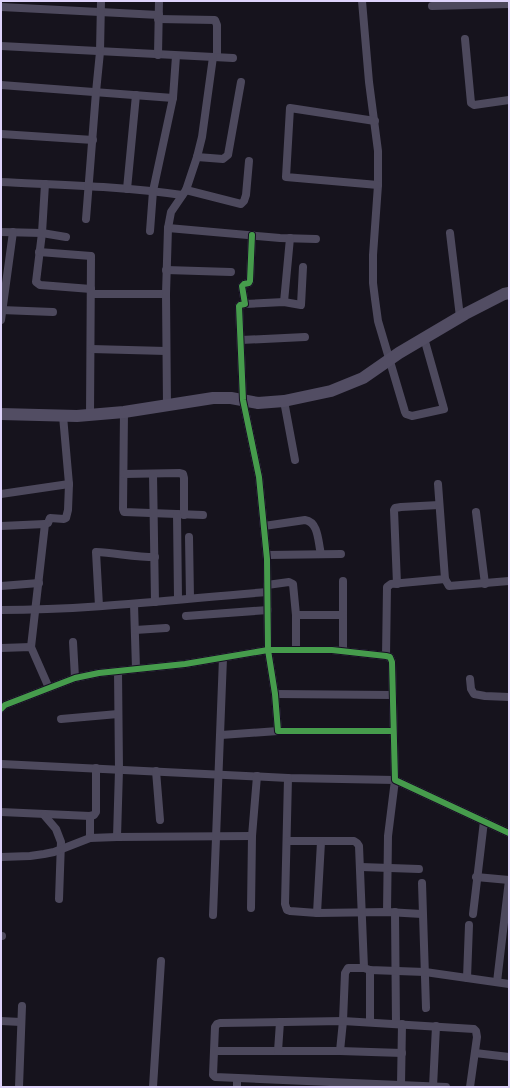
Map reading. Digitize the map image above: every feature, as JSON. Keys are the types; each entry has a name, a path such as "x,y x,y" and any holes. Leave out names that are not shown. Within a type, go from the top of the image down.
{"street":[{"path":"86,219 100,52 102,1"},
{"path":"158,55 159,1"},
{"path":"362,1 377,141 378,185 374,238 373,283 378,321 406,414 412,416 444,409 424,338"},
{"path":"432,6 509,4"},
{"path":"1,7 215,20 217,25 215,57 202,137 197,157 184,193 171,212 168,228 166,270 167,406"},
{"path":"464,39 470,100 472,105 509,100"},
{"path":"1,46 233,58"},
{"path":"150,231 153,191 172,98 176,56"},
{"path":"197,157 223,159 228,155 241,82"},
{"path":"1,85 172,98"},
{"path":"127,189 136,95"},
{"path":"375,121 290,108 286,177 378,185"},
{"path":"1,134 93,140"},
{"path":"1,182 88,186 184,193 241,204 246,196 249,161"},
{"path":"45,184 42,233 36,280 37,284 91,291 166,294"},
{"path":"168,228 316,239"},
{"path":"1,232 42,233 66,237"},
{"path":"1,320 13,232"},
{"path":"450,233 460,317"},
{"path":"245,304 242,286 250,281 252,235"},
{"path":"284,302 290,238"},
{"path":"39,252 91,256 90,415"},
{"path":"278,731 275,694 268,650 267,555 259,477 243,400 239,306 245,304 284,302 301,305 303,266"},
{"path":"166,270 231,272"},
{"path":"1,414 64,416 90,415 124,412 213,398 230,398 258,403 284,401 331,392 363,378 424,338 507,292"},
{"path":"2,310 53,312"},
{"path":"241,340 305,337"},
{"path":"91,349 166,351"},
{"path":"284,401 295,460"},
{"path":"124,412 124,511 127,513 202,515"},
{"path":"1,526 45,524 48,523 50,518 66,518 68,510 69,484 64,416"},
{"path":"124,474 183,474 178,599"},
{"path":"154,474 155,602"},
{"path":"1,494 69,484"},
{"path":"438,484 445,579 449,586 509,581"},
{"path":"397,584 395,508 439,506"},
{"path":"476,512 485,584"},
{"path":"264,526 305,520 309,521 313,523 315,528 321,554"},
{"path":"45,524 31,647 49,688"},
{"path":"190,537 190,598"},
{"path":"99,606 96,552 124,554 135,557 155,557"},
{"path":"267,555 341,554"},
{"path":"386,656 386,590 388,586 445,579"},
{"path":"343,581 344,650"},
{"path":"1,610 36,610 155,602 267,588 289,582 293,584 296,615 296,650"},
{"path":"1,586 39,584"},
{"path":"134,604 136,669"},
{"path":"186,616 268,610"},
{"path":"296,615 343,614"},
{"path":"135,630 166,628"},
{"path":"73,642 75,678"},
{"path":"1,648 31,647"},
{"path":"1,710 5,705 75,678 104,672 185,664 268,650 344,650 386,656 390,658 392,662 395,780 388,836 387,867 402,1052 401,1084"},
{"path":"213,914 223,658"},
{"path":"118,671 118,836"},
{"path":"470,678 471,689 474,694 509,697"},
{"path":"275,694 393,695"},
{"path":"61,720 118,714"},
{"path":"221,735 278,731 393,731"},
{"path":"1,764 288,778 395,780 509,833"},
{"path":"1,812 44,815 94,815 96,812 96,768"},
{"path":"156,771 160,820"},
{"path":"251,908 252,836 257,776"},
{"path":"288,778 288,840 285,908 290,911 317,913 391,912 422,914"},
{"path":"44,815 56,829 61,842 59,899"},
{"path":"90,816 90,838"},
{"path":"473,914 476,877 484,821"},
{"path":"1,857 30,856 54,852 90,838 118,836 252,836"},
{"path":"288,840 354,842 357,843 360,849 362,912 370,1022"},
{"path":"317,913 321,842"},
{"path":"361,867 419,869"},
{"path":"476,877 509,880 497,982"},
{"path":"422,883 426,1008"},
{"path":"467,978 469,925"},
{"path":"153,1087 161,961"},
{"path":"340,1051 345,971 348,968 425,972 509,984"},
{"path":"18,1087 22,1006"},
{"path":"1,1021 21,1022"},
{"path":"446,1087 401,1084 237,1083 214,1076 215,1027 218,1023 343,1021 471,1029 476,1031 477,1037 470,1087"},
{"path":"278,1051 280,1022"},
{"path":"432,1087 436,1026"},
{"path":"215,1051 402,1052"},
{"path":"475,1053 509,1057"}],"cycle path":[{"path":"252,235 250,281 242,286 245,304 239,306 243,400 259,477 267,559 268,650 275,694 278,731 393,731"},
{"path":"1,709 5,705 75,678 99,673 185,664 268,650 332,650 386,656 390,657 392,662 395,780 509,833"}]}
